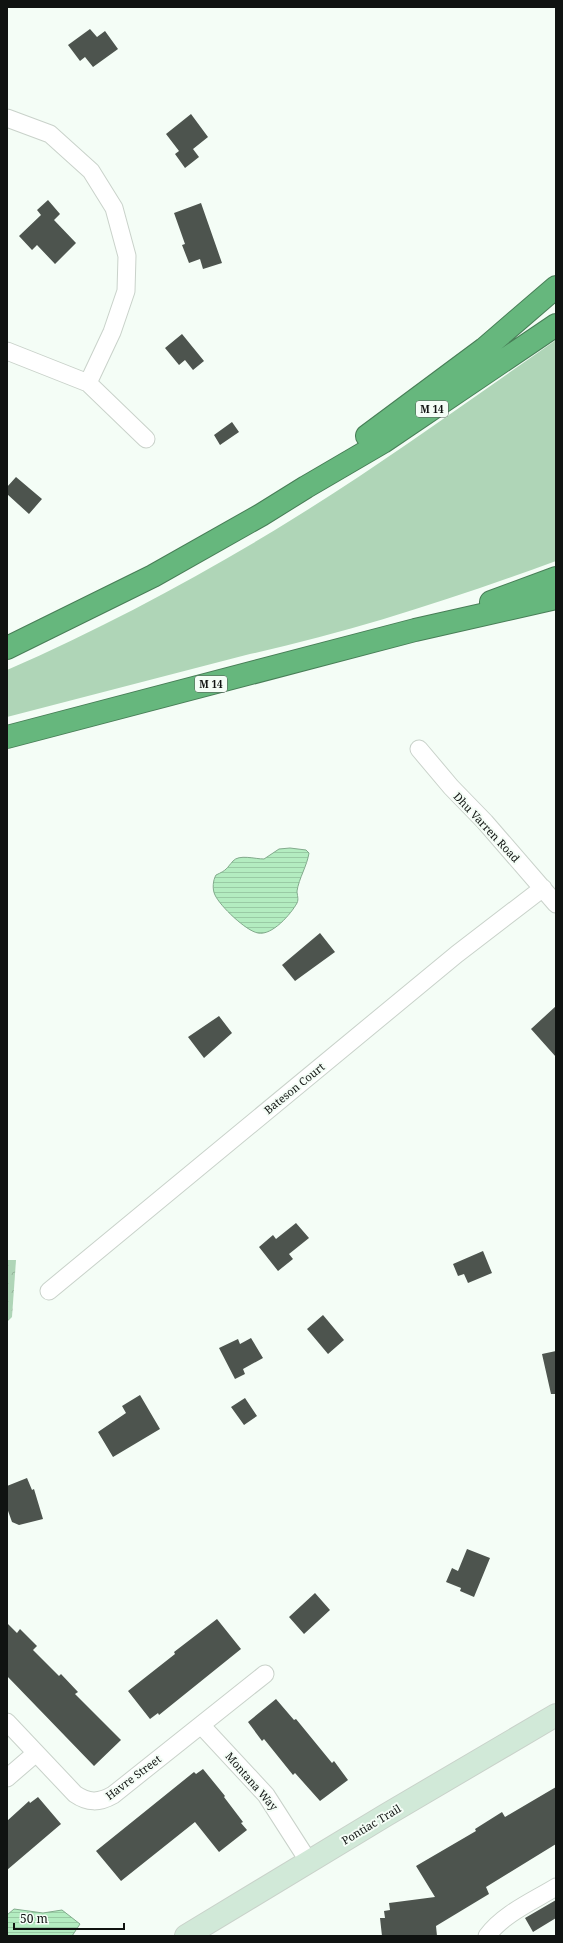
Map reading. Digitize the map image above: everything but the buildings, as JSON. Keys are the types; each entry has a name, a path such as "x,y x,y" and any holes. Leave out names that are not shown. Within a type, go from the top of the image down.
{"highway":[{"path":"306,487 374,430 484,349 556,287"},
{"name":"M 14","path":"7,648 153,576 261,515 383,442 556,325"},
{"path":"415,630 556,578"},
{"name":"M 14","path":"7,737 415,630 556,598"}],"main road":[{"name":"Pontiac Trail","path":"186,1936 556,1715"}],"street":[{"path":"7,118 50,134 91,171 114,208 128,256 126,290 112,332 88,383"},
{"path":"7,351 88,383 146,439"},
{"name":"Dhu Varren Road","path":"419,749 451,788 485,822 556,904"},
{"name":"Bateson Court","path":"49,1291 458,954 543,888"},
{"name":"Havre Street","path":"7,1722 75,1794 81,1798 99,1801 113,1795 265,1674"},
{"name":"Montana Way","path":"201,1725 266,1795 309,1862"},
{"path":"7,1778 36,1753"},
{"path":"487,1936 492,1928 502,1920 556,1887"}],"green space":[{"path":"556,340 556,561 441,601 364,625 7,717 7,670 144,604 275,530 382,461"},
{"path":"7,1260 16,1260 12,1317 7,1322"}],"shaded area":[{"path":"290,848 306,850 309,853 307,863 298,886 297,903 286,918 275,928 263,933 253,931 240,923 218,900 213,890 215,877 236,859 243,857 264,859 279,849"},
{"path":"14,1909 43,1913 62,1910 80,1924 72,1936 7,1936 7,1915"}]}
